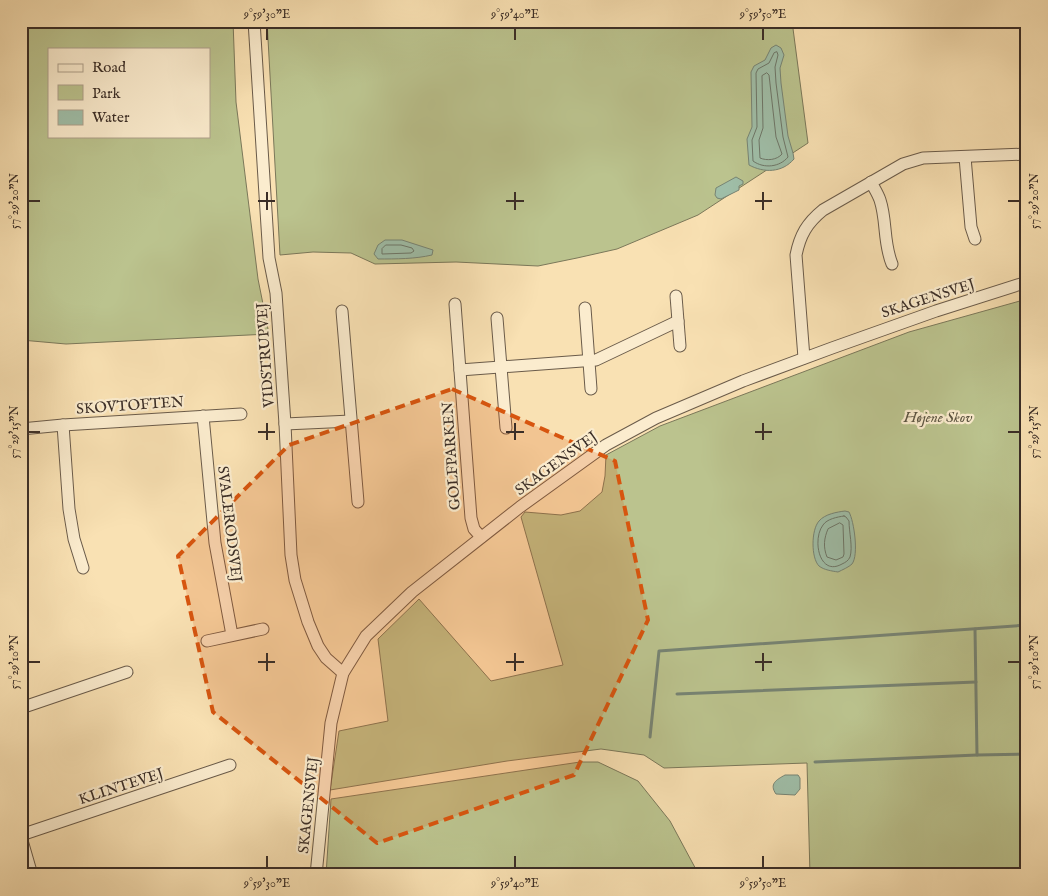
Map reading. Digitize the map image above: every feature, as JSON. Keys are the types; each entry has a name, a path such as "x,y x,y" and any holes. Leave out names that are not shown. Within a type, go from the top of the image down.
{"street":[{"name":"VIDSTRUPVEJ","path":"254,21 268,249 276,294 295,580 308,622 318,646 326,658 343,673"},
{"path":"804,358 797,266 799,242 804,229 811,220 823,210 912,160 1027,154"},
{"path":"965,156 970,227 975,239"},
{"path":"871,182 880,199 883,210 886,250 892,264"},
{"name":"SKAGENSVEJ","path":"316,875 331,723 343,673 366,636 412,592 520,507 606,445 672,409 936,310 1027,282"},
{"path":"676,296 680,346"},
{"name":"GOLFPARKEN","path":"455,304 471,518 472,524 481,537"},
{"path":"585,308 591,389"},
{"path":"342,311 358,502"},
{"path":"497,318 506,428"},
{"path":"460,370 596,360 678,321"},
{"name":"SKOVTOFTEN","path":"21,429 241,414"},
{"name":"SVALERODSVEJ","path":"203,416 215,543 232,635"},
{"path":"285,424 351,421"},
{"path":"62,425 69,509 74,539 83,568"},
{"path":"207,641 263,629"},
{"path":"21,708 127,672"},
{"name":"KLINTEVEJ","path":"21,836 230,765"},
{"path":"21,836 32,875"}],"highlighted area":[{"path":"452,389 615,461 648,620 574,775 377,843 213,712 178,556 289,445"}],"green space":[{"path":"21,21 233,21 236,102 258,279 269,334 66,344 21,340"},
{"path":"267,21 792,21 808,143 698,215 617,249 577,258 538,266 456,262 375,264 351,253 313,252 280,255"},
{"name":"Højene Skov","path":"1027,299 1027,875 810,875 807,763 664,768 644,755 601,749 507,761 330,790 339,731 388,721 378,639 419,599 491,681 563,665 521,517 525,512 561,515 580,511 602,492 606,455 660,426 909,332"},
{"path":"580,762 598,762 638,781 670,821 699,875 326,875 331,799"}],"water":[{"path":"776,45 781,48 784,55 780,68 781,83 788,136 794,159 784,167 767,170 749,165 747,139 752,127 751,72 754,66 765,60 771,48"},
{"path":"736,177 743,181 743,184 739,186 739,190 721,199 717,198 715,195 716,188"},
{"path":"385,240 402,240 433,250 432,255 412,258 378,259 374,254 378,245"},
{"path":"845,511 849,512 851,516 855,553 852,564 838,572 819,566 816,562 813,551 813,537 819,521 824,517"},
{"path":"785,775 798,775 800,778 800,789 795,795 776,794 774,791 774,783"}],"waterway":[{"path":"650,737 659,651 1027,625"},
{"path":"975,629 977,755 1027,754"},
{"path":"677,694 976,682"},
{"path":"815,762 977,755"}]}
